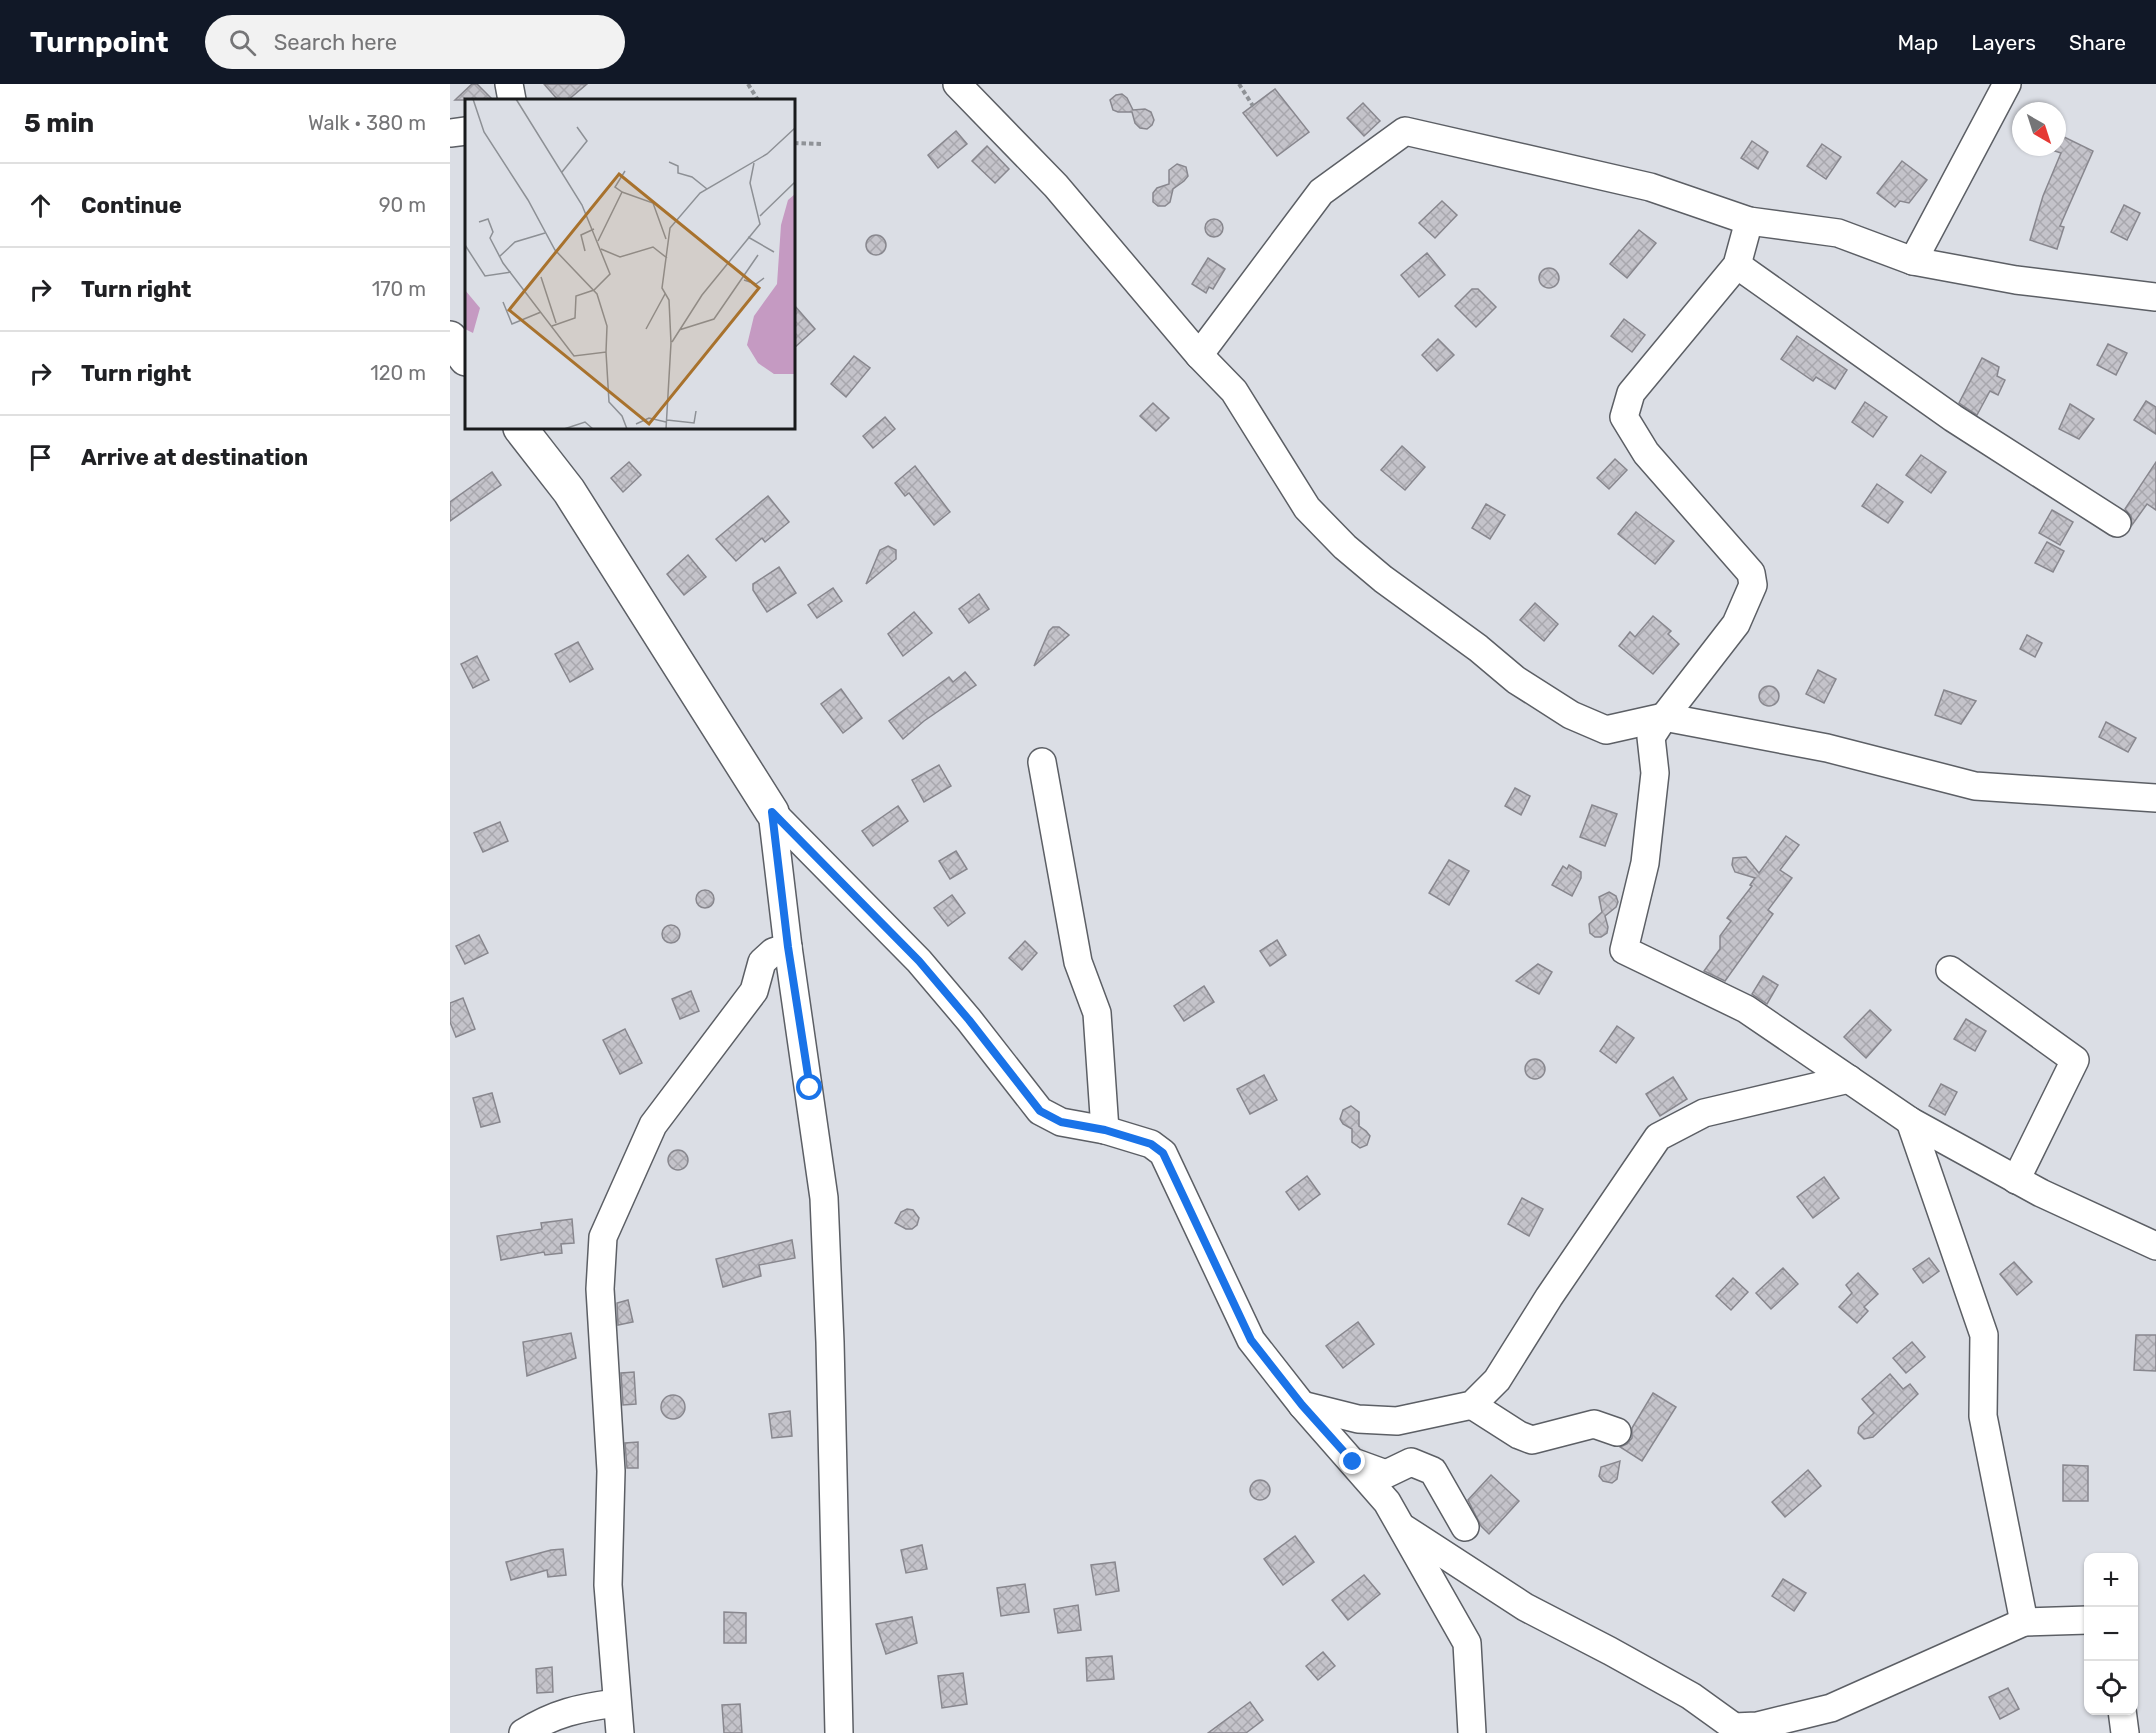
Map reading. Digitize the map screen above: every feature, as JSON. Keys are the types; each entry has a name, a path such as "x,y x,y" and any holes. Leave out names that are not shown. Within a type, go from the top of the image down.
{"main road":[{"path":"450,338 465,358"},
{"path":"521,429 569,490 772,812"}],"street":[{"path":"509,84 512,99"},
{"path":"957,84 1056,186 1199,355 1234,391 1307,508 1345,547 1383,579 1478,648 1516,681 1571,715 1606,730 1664,717 1827,748 1975,786 2156,798"},
{"path":"1913,261 2007,84"},
{"path":"450,134 465,131"},
{"path":"1199,355 1321,192 1405,131 1650,187 1749,221 1838,233 1913,261 2016,280 2156,297"},
{"path":"1749,221 1737,265 1631,393 1624,417 1646,453 1751,573 1753,585 1736,624 1651,737 1655,773 1645,863 1624,950 1746,1008 1910,1121 2016,1180 2156,1246"},
{"path":"1737,265 1953,418 2117,523"},
{"path":"1042,762 1077,962 1097,1013 1105,1130"},
{"path":"772,812 788,947 824,1198 830,1342 839,1733"},
{"path":"772,812 919,961 969,1020 1040,1111 1061,1122 1105,1130 1151,1144 1163,1153 1251,1340 1302,1405 1387,1502 1467,1643 1472,1733"},
{"path":"620,1733 608,1585 611,1471 600,1289 603,1237 653,1125 754,991 762,962 772,952 788,947"},
{"path":"1950,970 2075,1060 2016,1180"},
{"path":"1302,1405 1358,1419 1397,1421 1472,1405 1497,1380 1549,1297 1658,1137 1704,1113 1849,1079"},
{"path":"1910,1121 1984,1335 1983,1416 2024,1622"},
{"path":"1472,1405 1519,1435 1533,1440 1594,1424 1617,1432"},
{"path":"1353,1462 1386,1474 1411,1462 1433,1471 1465,1527"},
{"path":"1402,1526 1525,1608 1610,1651 1691,1696 1734,1727 1757,1726 1831,1708 2024,1622 2084,1620"},
{"path":"523,1733 575,1708 616,1702"},
{"path":"2123,1715 2125,1733"}],"path":[{"path":"748,84 757,99"},
{"path":"1239,84 1253,106"},
{"path":"795,143 821,144"}],"building":[{"path":"472,84 477,84 492,99 465,99 455,100"},
{"path":"544,84 587,84 569,99 557,99"},
{"path":"1275,89 1309,132 1277,156 1243,113"},
{"path":"1122,94 1127,98 1133,110 1145,109 1151,112 1154,120 1152,125 1147,129 1140,128 1135,123 1132,112 1113,110 1110,100"},
{"path":"1363,103 1380,121 1364,136 1347,118"},
{"path":"956,131 967,144 938,168 928,155"},
{"path":"2066,138 2093,151 2060,226 2064,227 2057,249 2030,240 2043,196 2060,156 2066,156"},
{"path":"1752,141 1768,152 1758,169 1741,158"},
{"path":"1822,144 1841,157 1826,179 1807,166"},
{"path":"987,146 1009,169 995,183 972,161"},
{"path":"1902,161 1927,180 1909,203 1900,201 1895,207 1877,193"},
{"path":"1177,164 1186,167 1188,176 1173,189 1170,202 1165,206 1158,206 1153,202 1153,193 1157,188 1169,184 1169,170"},
{"path":"1442,201 1457,215 1435,238 1419,223"},
{"path":"2124,205 2140,213 2127,240 2111,232"},
{"path":"1210,219 1218,219 1223,224 1221,235 1210,237 1205,232 1205,224"},
{"path":"1639,230 1656,243 1627,278 1610,264"},
{"path":"876,235 883,238 886,245 883,252 876,255 869,252 866,245 869,238"},
{"path":"1427,253 1445,275 1419,297 1401,275"},
{"path":"1208,258 1225,269 1213,289 1209,287 1206,293 1192,284"},
{"path":"1549,268 1556,271 1559,278 1556,285 1549,288 1542,285 1539,278 1542,271"},
{"path":"1472,289 1478,289 1496,307 1476,327 1455,306"},
{"path":"795,306 815,329 795,347"},
{"path":"1624,319 1645,335 1632,352 1611,336"},
{"path":"1797,336 1847,370 1835,389 1816,377 1813,381 1781,359"},
{"path":"1438,339 1454,355 1437,371 1422,355"},
{"path":"2108,344 2127,353 2116,375 2097,365"},
{"path":"854,356 870,368 846,397 831,384"},
{"path":"1982,358 1999,367 1997,376 2005,380 1998,395 1990,391 1977,415 1959,403"},
{"path":"2146,401 2156,407 2156,434 2134,420"},
{"path":"1865,402 1887,417 1873,437 1852,422"},
{"path":"1153,403 1169,418 1156,431 1140,416"},
{"path":"2070,404 2094,419 2079,439 2059,429"},
{"path":"885,417 895,429 873,448 863,436"},
{"path":"1402,446 1425,467 1405,490 1381,470"},
{"path":"1921,455 1946,472 1931,493 1906,475"},
{"path":"1615,459 1627,470 1609,489 1597,478"},
{"path":"629,462 641,475 623,492 611,478"},
{"path":"2156,462 2156,510 2147,504 2132,525 2131,516 2125,509"},
{"path":"915,466 950,512 934,525 909,493 905,496 895,483"},
{"path":"492,472 501,485 450,521 450,502"},
{"path":"1877,484 1903,502 1888,523 1862,506"},
{"path":"768,496 789,522 765,542 762,538 736,561 716,539"},
{"path":"1486,504 1505,515 1490,539 1472,528"},
{"path":"2052,510 2073,522 2060,545 2039,533"},
{"path":"1636,512 1674,541 1655,564 1618,534"},
{"path":"2047,542 2064,551 2053,572 2035,563"},
{"path":"888,546 896,550 896,559 866,584 880,550"},
{"path":"688,555 706,577 684,595 667,574"},
{"path":"779,567 796,593 767,612 753,590 753,584"},
{"path":"833,588 842,601 817,618 808,605"},
{"path":"979,594 989,609 969,623 959,609"},
{"path":"1535,603 1558,624 1544,641 1520,620"},
{"path":"914,612 932,633 903,656 888,634"},
{"path":"1653,616 1671,631 1668,634 1679,644 1653,674 1619,646 1630,632 1635,637"},
{"path":"1053,627 1059,627 1069,635 1034,666 1049,631"},
{"path":"2027,635 2042,643 2035,657 2020,649"},
{"path":"578,642 593,669 570,682 555,654"},
{"path":"477,656 489,680 473,688 461,664"},
{"path":"1818,670 1836,679 1824,703 1806,694"},
{"path":"965,672 976,685 924,721 903,739 889,721 949,677 953,682"},
{"path":"1769,686 1776,689 1779,696 1776,703 1769,706 1762,703 1759,696 1762,689"},
{"path":"841,689 862,718 843,733 821,704"},
{"path":"1944,690 1976,701 1961,724 1935,715"},
{"path":"2106,722 2136,738 2128,752 2099,737"},
{"path":"939,765 951,786 924,802 912,780"},
{"path":"1515,788 1530,796 1521,815 1505,806"},
{"path":"1592,805 1617,814 1605,846 1580,837"},
{"path":"898,806 908,821 873,846 862,831"},
{"path":"500,822 508,841 483,852 474,833"},
{"path":"1786,836 1799,845 1780,870 1792,878 1768,910 1773,914 1725,981 1704,971 1720,949 1720,936 1731,921 1727,918 1752,886 1750,885 1755,878 1735,872 1732,865 1733,858 1746,857 1759,873"},
{"path":"956,851 967,869 950,879 939,861"},
{"path":"1449,860 1469,871 1449,905 1429,893"},
{"path":"1569,865 1581,872 1581,878 1572,896 1552,885 1563,866 1567,869"},
{"path":"701,890 709,890 714,895 712,906 701,908 696,903 696,895"},
{"path":"1609,892 1616,896 1618,902 1616,907 1605,916 1607,933 1601,937 1595,937 1590,933 1589,924 1602,912 1599,897"},
{"path":"952,895 965,913 948,926 934,908"},
{"path":"671,925 679,930 680,934 675,942 671,943 663,938 662,934 667,926"},
{"path":"479,935 488,953 465,964 456,946"},
{"path":"1277,940 1286,955 1270,966 1260,951"},
{"path":"1025,941 1037,953 1022,970 1009,958"},
{"path":"1538,964 1552,972 1539,994 1516,981"},
{"path":"1763,976 1778,985 1767,1004 1752,994"},
{"path":"1204,986 1214,1002 1184,1021 1174,1006"},
{"path":"691,991 699,1011 680,1019 672,999"},
{"path":"463,998 475,1029 456,1037 450,1022 450,1003"},
{"path":"1870,1010 1891,1030 1866,1058 1844,1037"},
{"path":"1966,1019 1986,1031 1975,1051 1954,1039"},
{"path":"1617,1026 1634,1038 1616,1063 1600,1051"},
{"path":"625,1029 642,1063 620,1074 603,1040"},
{"path":"1535,1059 1542,1062 1545,1069 1542,1076 1535,1079 1528,1076 1525,1069 1528,1062"},
{"path":"1264,1075 1277,1100 1250,1114 1237,1089"},
{"path":"1673,1077 1687,1099 1660,1116 1646,1094"},
{"path":"1941,1084 1957,1092 1945,1115 1929,1106"},
{"path":"492,1093 500,1122 481,1127 473,1098"},
{"path":"1351,1106 1359,1112 1359,1126 1370,1136 1367,1145 1360,1148 1352,1142 1352,1129 1343,1124 1340,1119 1343,1110"},
{"path":"678,1150 685,1153 688,1160 685,1167 678,1170 671,1167 668,1160 671,1153"},
{"path":"1307,1176 1320,1194 1299,1210 1286,1192"},
{"path":"1824,1177 1839,1198 1813,1218 1797,1197"},
{"path":"1522,1198 1543,1209 1529,1236 1508,1224"},
{"path":"907,1209 913,1210 919,1218 917,1225 912,1229 906,1229 895,1223 901,1212"},
{"path":"572,1219 574,1243 561,1244 562,1253 545,1255 544,1252 501,1260 497,1236 542,1229 541,1223"},
{"path":"792,1240 795,1258 759,1265 761,1276 723,1287 716,1259"},
{"path":"1929,1258 1939,1271 1923,1283 1913,1269"},
{"path":"2014,1262 2032,1282 2017,1295 2000,1274"},
{"path":"1783,1268 1798,1284 1771,1309 1756,1293"},
{"path":"1858,1273 1878,1294 1864,1307 1868,1311 1857,1323 1839,1307 1852,1293 1846,1285"},
{"path":"1733,1278 1748,1292 1731,1310 1716,1296"},
{"path":"628,1300 633,1322 618,1325 617,1303"},
{"path":"1358,1322 1374,1344 1343,1368 1326,1346"},
{"path":"571,1333 576,1358 527,1376 523,1342"},
{"path":"2136,1335 2156,1335 2156,1371 2134,1370"},
{"path":"1912,1342 1925,1357 1906,1373 1893,1358"},
{"path":"634,1372 636,1404 623,1405 621,1373"},
{"path":"1890,1374 1903,1389 1910,1384 1918,1394 1873,1437 1864,1439 1858,1433 1859,1427 1874,1413 1862,1399"},
{"path":"1653,1393 1676,1407 1642,1461 1620,1447 1632,1438 1632,1428"},
{"path":"673,1395 678,1396 684,1402 684,1412 678,1418 673,1419 668,1418 662,1412 661,1407 662,1402 668,1396"},
{"path":"790,1411 792,1436 772,1438 769,1414"},
{"path":"638,1442 638,1468 627,1468 625,1443"},
{"path":"1620,1461 1617,1479 1612,1483 1603,1481 1599,1476 1601,1467"},
{"path":"2063,1465 2088,1466 2088,1501 2063,1501"},
{"path":"1808,1470 1821,1486 1785,1517 1772,1502"},
{"path":"1491,1475 1519,1501 1489,1534 1481,1526 1468,1500"},
{"path":"1260,1480 1267,1483 1270,1490 1267,1497 1260,1500 1253,1497 1250,1490 1253,1483"},
{"path":"1295,1536 1314,1562 1283,1585 1264,1559"},
{"path":"922,1545 927,1569 906,1573 901,1550"},
{"path":"563,1549 566,1575 548,1577 547,1570 511,1580 506,1562"},
{"path":"1115,1562 1119,1591 1096,1595 1091,1565"},
{"path":"1364,1575 1380,1594 1348,1620 1332,1600"},
{"path":"1783,1579 1806,1593 1794,1611 1772,1596"},
{"path":"1025,1584 1029,1612 1001,1616 997,1588"},
{"path":"1078,1605 1081,1630 1058,1633 1054,1609"},
{"path":"724,1612 746,1613 746,1643 724,1643"},
{"path":"912,1617 917,1643 886,1654 876,1624"},
{"path":"1323,1652 1335,1666 1318,1680 1306,1666"},
{"path":"1112,1656 1114,1679 1087,1681 1086,1658"},
{"path":"552,1667 553,1692 537,1693 536,1669"},
{"path":"963,1673 967,1704 942,1708 938,1676"},
{"path":"2008,1688 2019,1709 2000,1719 1989,1697"},
{"path":"1250,1702 1263,1720 1246,1733 1208,1733"},
{"path":"740,1704 742,1733 724,1733 722,1705"}],"route":[{"path":"810,1088 788,947 772,812 919,961 969,1020 1040,1111 1061,1122 1105,1130 1151,1144 1163,1153 1251,1340 1302,1405 1353,1462"}]}
